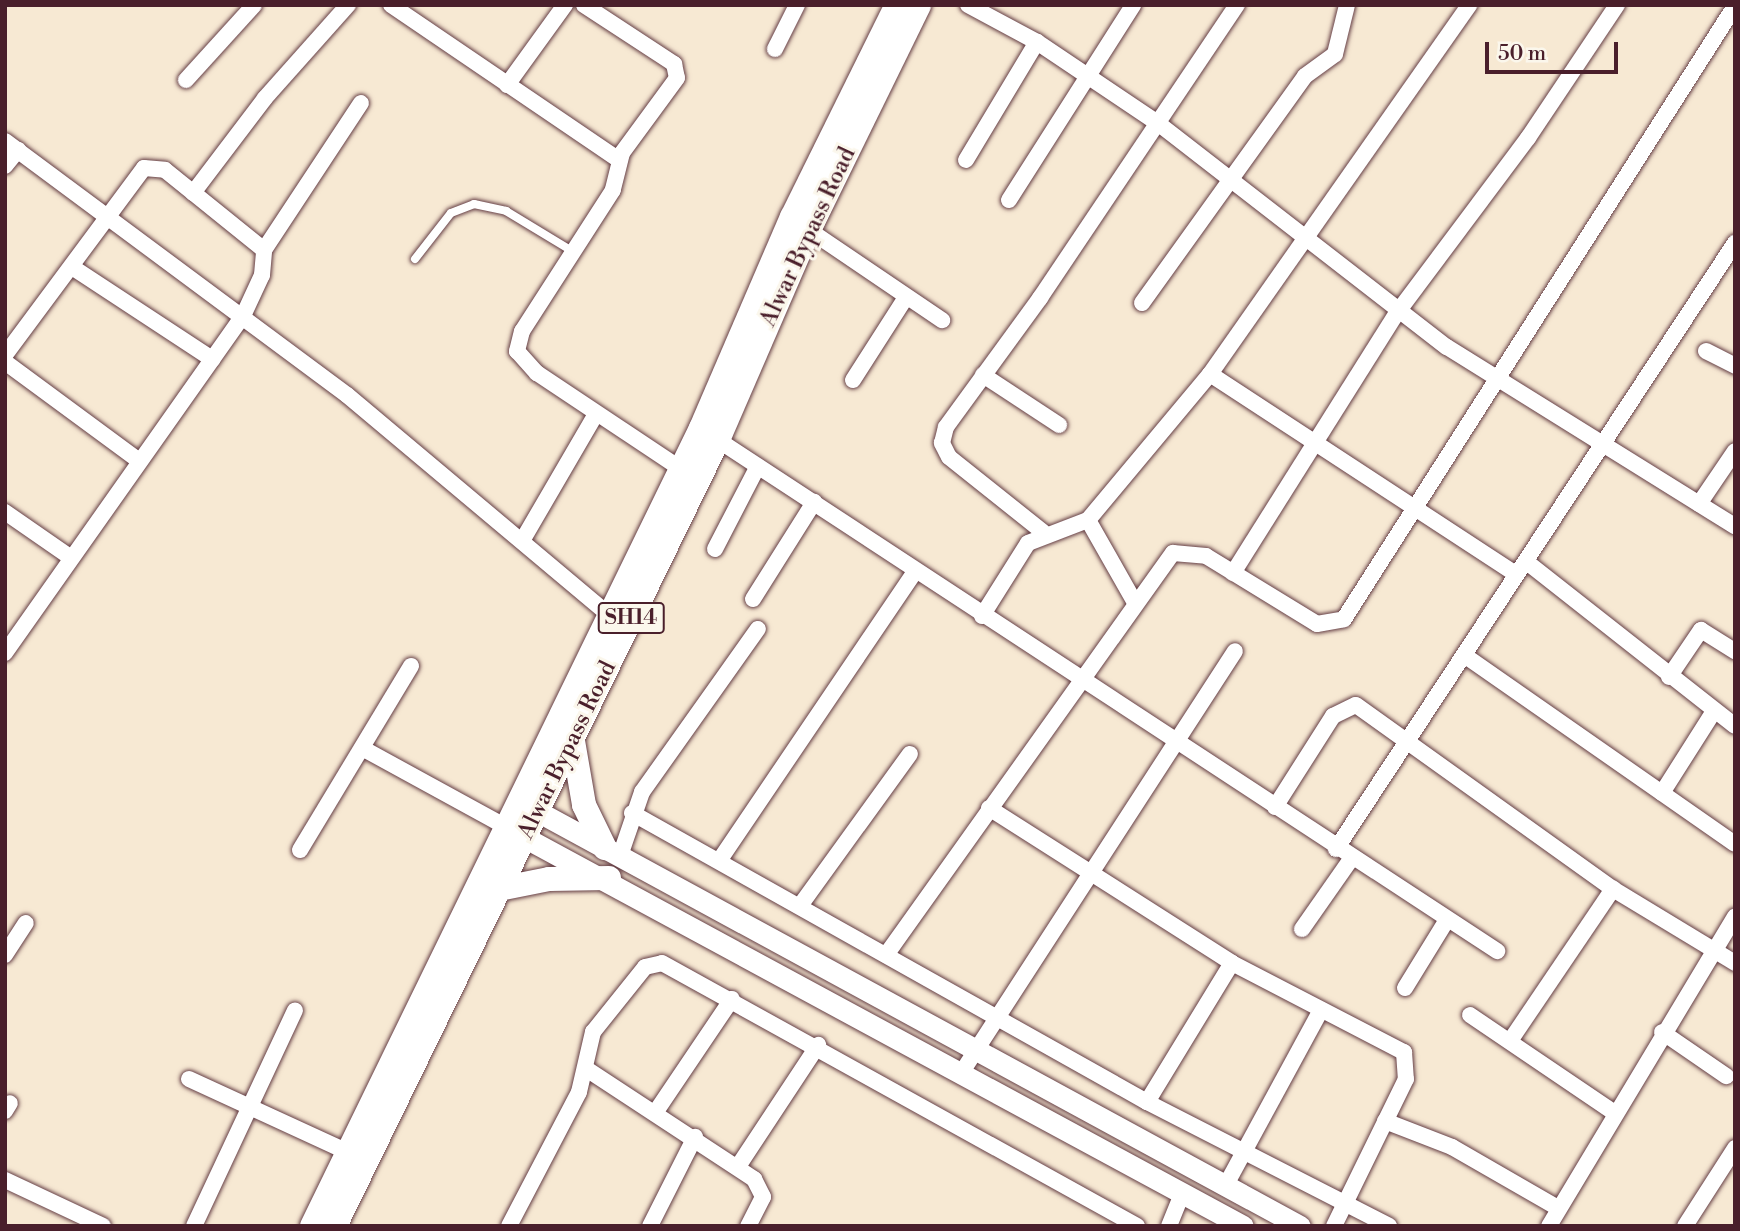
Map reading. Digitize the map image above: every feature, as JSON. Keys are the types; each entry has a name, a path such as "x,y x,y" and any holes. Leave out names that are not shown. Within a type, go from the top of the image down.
{"main road":[{"name":"SH14","path":"515,833 529,807 609,615 681,468 792,218 897,5"},
{"name":"Alwar Bypass Road","path":"529,807 573,737 718,440 809,230 919,5"},
{"path":"573,737 578,784 613,852"},
{"path":"529,807 974,1052 1227,1183 1300,1226"},
{"name":"Alwar Bypass Road","path":"335,1226 499,889 515,833"},
{"name":"Alwar Bypass Road","path":"312,1226 515,833"},
{"path":"515,833 609,878 960,1075 1243,1226"},
{"path":"499,889 563,877 609,878"}],"street":[{"path":"186,80 254,5"},
{"path":"193,193 265,98 348,5"},
{"path":"391,5 620,160"},
{"path":"507,85 565,5"},
{"path":"775,49 797,5"},
{"path":"968,5 1037,42 1159,124 1231,178 1398,313 1499,380 1603,441 1735,526"},
{"path":"1009,200 1133,5"},
{"path":"1042,532 944,450 946,427 1159,124 1237,5"},
{"path":"1142,303 1304,76 1335,54 1347,5"},
{"path":"982,616 1014,562 1042,532 1088,520 1210,374 1309,241 1376,132 1469,5"},
{"path":"1233,573 1398,313 1528,138 1617,5"},
{"path":"595,8 677,70 671,90 620,160 612,190 522,331 517,351 596,414 681,468"},
{"path":"886,954 1134,601 1181,550 1233,573 1317,624 1335,625 1415,510 1499,380 1730,10"},
{"path":"966,160 1037,42"},
{"path":"5,653 138,460 243,316 262,275 264,250 361,103"},
{"path":"5,166 12,145 107,212 243,316 522,541 609,615"},
{"path":"5,355 72,267 107,212 144,169 164,170 264,250"},
{"path":"809,230 942,320"},
{"path":"1336,849 1735,243"},
{"path":"72,267 212,359"},
{"path":"853,380 906,297"},
{"path":"1706,351 1735,366"},
{"path":"5,362 138,460"},
{"path":"1210,374 1415,510 1522,569 1735,726"},
{"path":"983,375 1059,425"},
{"path":"522,541 596,414"},
{"path":"718,440 1080,679 1173,744 1275,807 1446,923 1497,951"},
{"path":"1699,504 1735,451"},
{"path":"715,549 758,466"},
{"path":"753,599 814,502"},
{"path":"5,512 70,557"},
{"path":"1088,520 1134,601"},
{"path":"719,861 915,571"},
{"path":"613,852 632,813 758,629"},
{"path":"1669,677 1700,630 1735,651"},
{"path":"960,1075 1235,651"},
{"path":"1464,655 1735,844"},
{"path":"300,850 411,666"},
{"path":"1275,807 1344,706 1362,708 1407,744 1613,889 1735,962"},
{"path":"1662,793 1714,711"},
{"path":"362,748 515,833"},
{"path":"802,903 910,754"},
{"path":"989,808 1232,964 1409,1059 1385,1121 1334,1226"},
{"path":"632,813 802,903 996,1018 1147,1102 1389,1226"},
{"path":"1302,929 1351,859"},
{"path":"1510,1041 1613,889"},
{"path":"1549,1226 1711,948 1735,917"},
{"path":"5,955 26,923"},
{"path":"1405,988 1446,923"},
{"path":"1147,1102 1232,964"},
{"path":"509,1226 588,1070 593,1032 645,967 673,965 1137,1226"},
{"path":"657,1110 732,999"},
{"path":"194,1226 295,1010"},
{"path":"1227,1183 1321,1010"},
{"path":"1470,1015 1615,1113"},
{"path":"1662,1032 1726,1076"},
{"path":"739,1165 818,1045"},
{"path":"588,1070 657,1110 739,1165 763,1197 748,1226"},
{"path":"189,1079 348,1152"},
{"path":"1385,1121 1452,1147 1558,1208"},
{"path":"650,1226 695,1137"},
{"path":"1685,1226 1735,1148"},
{"path":"5,1180 103,1226"},
{"path":"1169,1226 1183,1192"}],"lane":[{"path":"415,259 451,214 474,204 506,211 572,251"}]}
